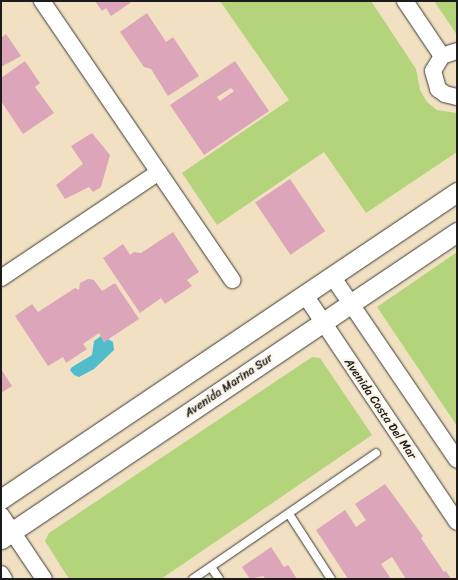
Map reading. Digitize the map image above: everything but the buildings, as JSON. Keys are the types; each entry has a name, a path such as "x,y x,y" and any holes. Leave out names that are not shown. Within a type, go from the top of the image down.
{"street":[{"path":"42,1 232,280"},
{"path":"405,1 450,53 435,67 434,81 445,94 457,97"},
{"path":"1,278 159,172"},
{"path":"1,499 457,192"},
{"name":"Avenida Marina Sur","path":"6,535 352,304 457,232"},
{"path":"332,276 457,460"},
{"name":"Avenida Costa Del Mar","path":"305,295 322,323 456,520"},
{"path":"1,515 6,535 44,579"},
{"path":"1,574 4,579"}],"lane":[{"path":"193,579 376,453"},
{"path":"288,514 331,579"},
{"path":"211,567 219,579"}],"green space":[{"path":"220,1 371,1 416,69 420,90 427,102 437,110 457,113 457,152 366,213 324,152 217,225 182,173 289,100"},
{"path":"434,1 457,1 457,35"},
{"path":"457,252 457,426 377,307"},
{"path":"312,357 320,358 372,435 161,579 69,579 45,541 49,533"}],"water":[{"path":"101,336 104,342 108,339 113,342 114,350 94,369 79,377 74,375 70,370 72,367 92,355 94,341"}]}
